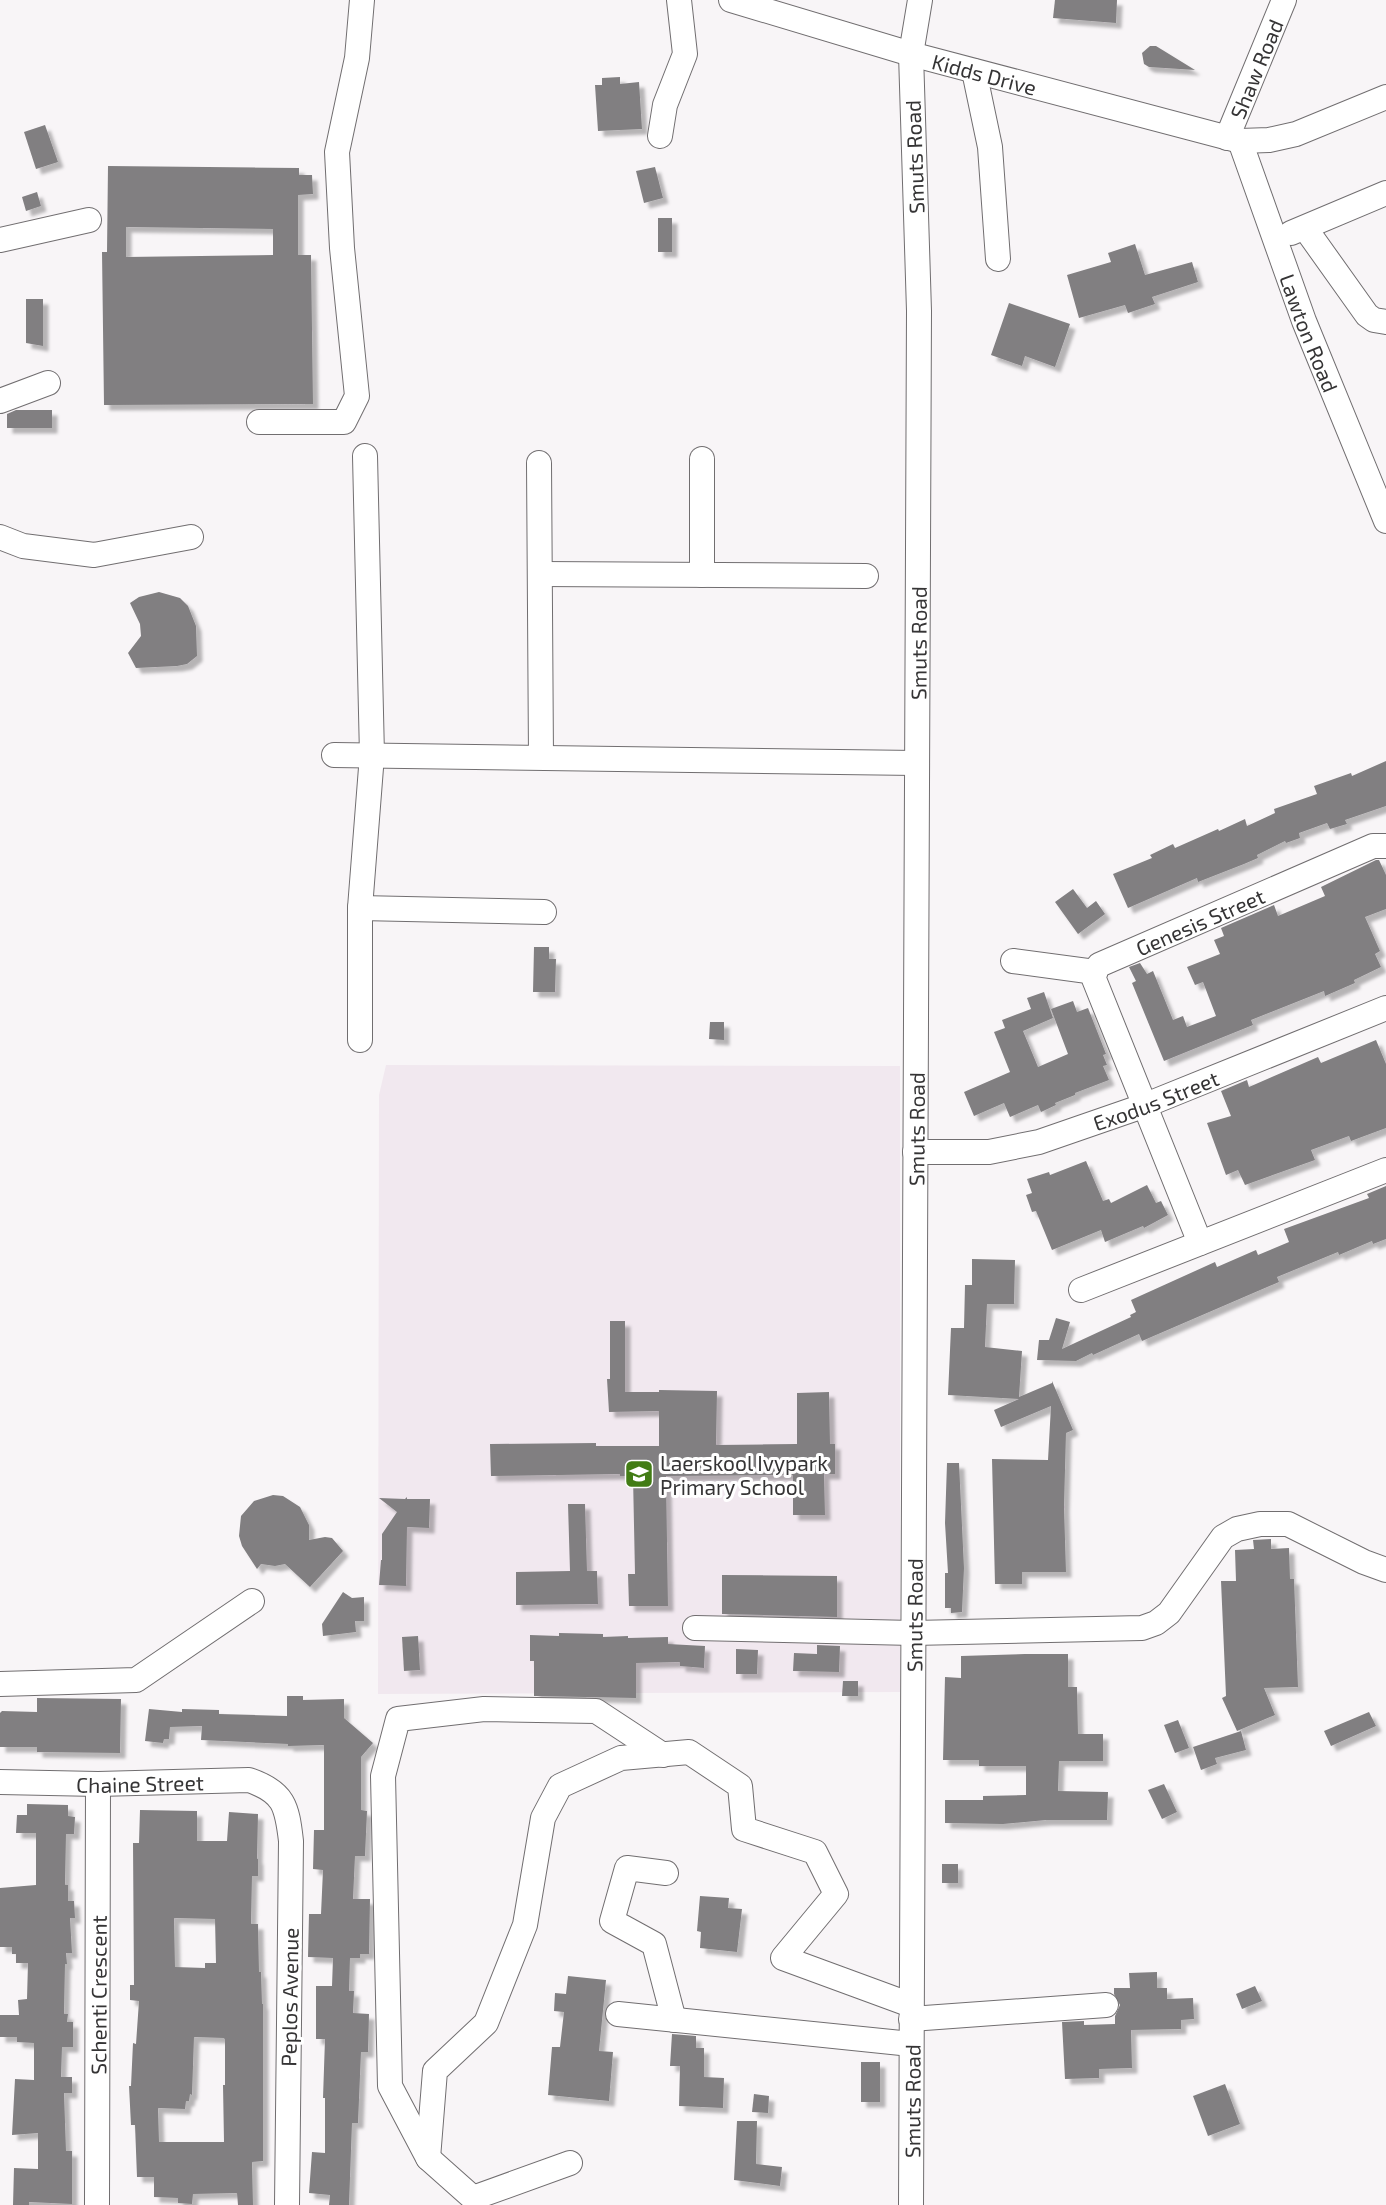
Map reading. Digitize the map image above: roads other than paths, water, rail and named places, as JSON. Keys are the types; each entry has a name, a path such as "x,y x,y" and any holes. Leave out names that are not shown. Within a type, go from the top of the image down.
{"street":[{"path":"259,423 344,422 357,396 342,249 336,152 357,58 362,0"},
{"path":"660,136 665,105 686,54 679,0"},
{"name":"Kidds Drive","path":"731,0 911,54 1233,140 1269,140 1296,134 1386,97"},
{"path":"796,0 816,25"},
{"name":"Smuts Road","path":"911,2205 919,311 911,54 920,0"},
{"name":"Shaw Road","path":"1233,140 1284,0"},
{"path":"974,71 990,147 998,259"},
{"name":"Lawton Road","path":"1233,140 1386,521"},
{"path":"1275,240 1386,194"},
{"path":"0,240 88,220"},
{"path":"1305,228 1367,315 1374,320 1386,322"},
{"path":"0,400 48,383"},
{"path":"360,1040 360,908 372,755 365,456"},
{"path":"702,459 702,575"},
{"path":"539,462 541,757"},
{"path":"0,537 23,546 94,555 191,537"},
{"path":"540,574 866,576"},
{"path":"334,755 916,763"},
{"name":"Genesis Street","path":"1095,972 1099,965 1373,846 1386,846"},
{"path":"360,908 544,912"},
{"path":"1013,961 1095,972 1094,979 1200,1243"},
{"name":"Exodus Street","path":"915,1152 989,1152 1039,1142 1146,1105 1386,1008"},
{"path":"1081,1290 1386,1170"},
{"path":"695,1628 913,1633 1142,1628 1156,1623 1169,1613 1223,1537 1237,1529 1260,1524 1288,1524 1364,1562 1386,1570"},
{"path":"0,1684 136,1680 252,1601"},
{"path":"570,2163 473,2198 428,2158 390,2085 383,1776 398,1719 484,1709 596,1711 663,1755"},
{"path":"428,2158 435,2071 486,2023 525,1925 543,1818 560,1786 621,1758 689,1752 740,1786 744,1829 815,1852 836,1894 783,1958 911,2012 1106,2005"},
{"name":"Chaine Street","path":"0,1782 98,1784 249,1780 264,1785 275,1793"},
{"name":"Schenti Crescent","path":"96,2205 98,1784"},
{"name":"Peplos Avenue","path":"275,1793 283,1801 288,1814 291,1841 287,2205"},
{"path":"666,1873 627,1868 612,1921 654,1944 674,2020"},
{"path":"618,2014 911,2044"}],"place":[{"name":"Laerskool Ivypark Primary School","path":"639,1474"}]}
